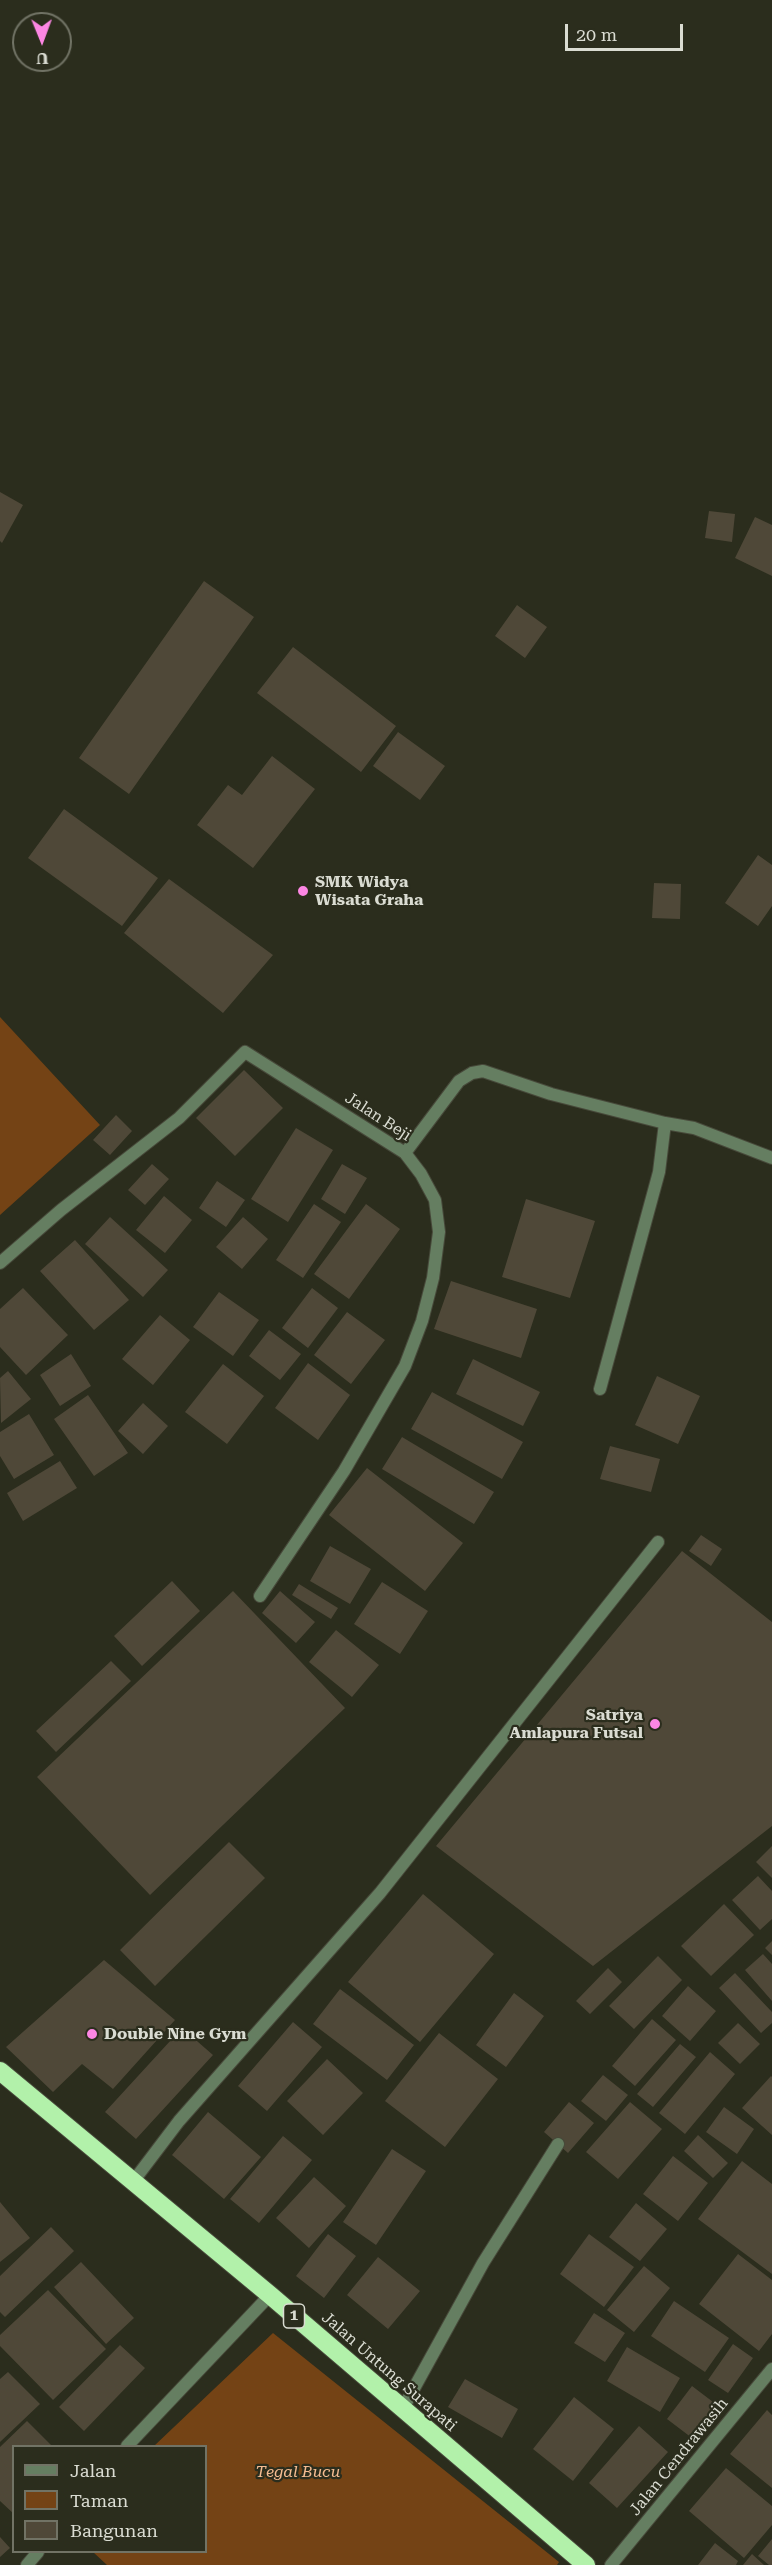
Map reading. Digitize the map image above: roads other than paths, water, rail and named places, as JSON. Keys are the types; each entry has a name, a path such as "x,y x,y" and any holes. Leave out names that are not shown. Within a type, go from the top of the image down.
{"highway":[{"name":"Jalan Untung Surapati","path":"0,2071 132,2183 270,2295 586,2565"}],"street":[{"name":"Jalan Beji","path":"0,1263 61,1210 179,1118 245,1052 405,1153 421,1173 435,1200 439,1232 433,1278 422,1321 405,1366 344,1471 260,1596"},
{"path":"405,1153 459,1081 472,1073 483,1071 551,1094 665,1123 694,1128 772,1158"},
{"path":"600,1389 637,1262 659,1172 665,1123"},
{"path":"132,2183 179,2121 380,1893 658,1542"},
{"path":"402,2410 483,2263 558,2144"},
{"path":"129,2445 270,2295"},
{"name":"Jalan Cendrawasih","path":"611,2565 772,2369"},
{"path":"27,2565 37,2553"}],"place":[{"name":"SMK Widya Wisata Graha","path":"303,891"},
{"name":"Satriya Amlapura Futsal","path":"655,1724"},
{"name":"Double Nine Gym","path":"92,2034"}],"park label":[{"name":"Tegal Bucu","path":"298,2472"}]}
